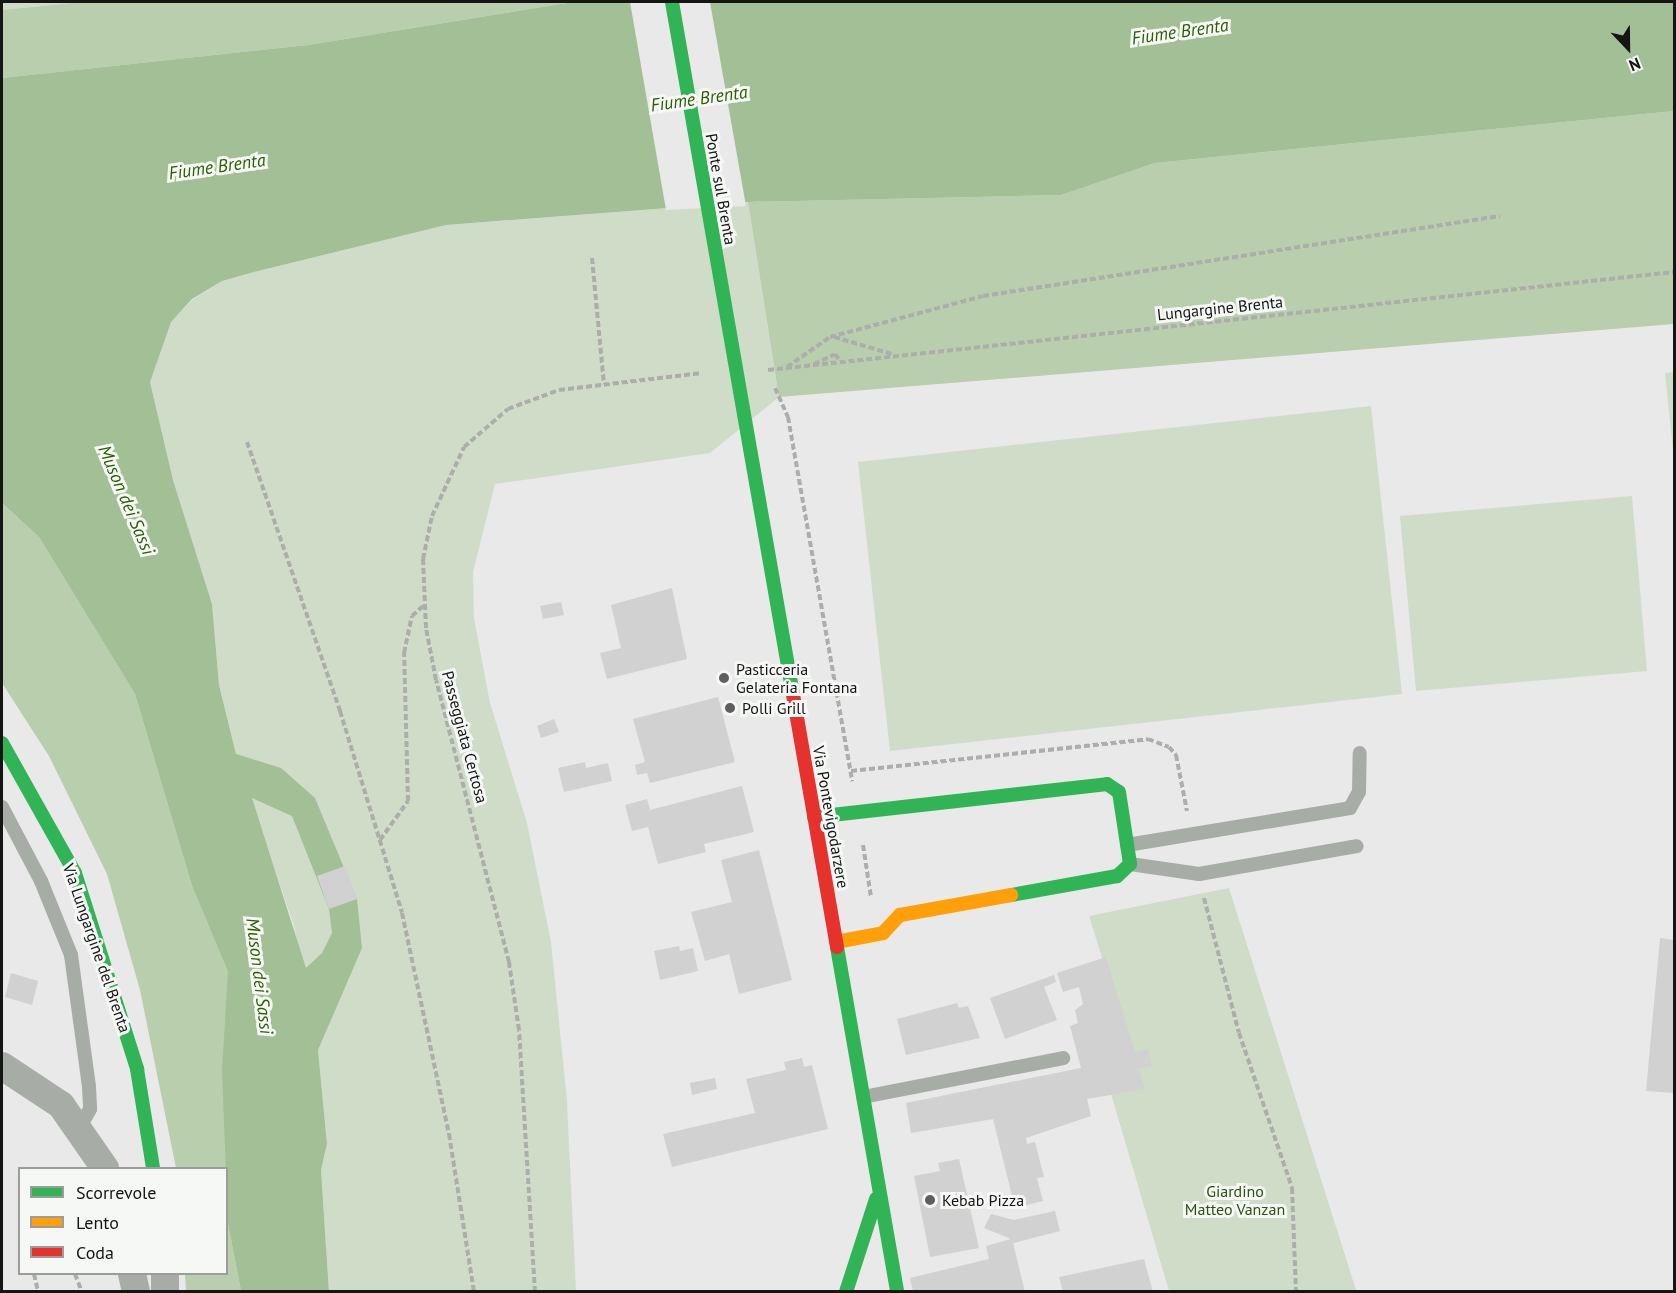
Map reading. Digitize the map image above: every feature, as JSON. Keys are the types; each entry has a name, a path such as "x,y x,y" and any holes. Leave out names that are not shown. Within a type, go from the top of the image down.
{"main road":[{"name":"Ponte sul Brenta","path":"672,2 731,347"},
{"name":"Via Pontevigodarzere","path":"731,347 836,942 876,1197 897,1292"},
{"name":"Via Lungargine del Brenta","path":"2,743 75,873 137,1069 153,1167"},
{"path":"814,817 1107,784 1119,792 1130,864 1117,876 900,915 884,933 836,942"},
{"path":"846,1292 863,1250 876,1197"},
{"path":"863,1250 863,1292"}],"street":[{"path":"2,1066 61,1105 80,1127 104,1167"},
{"path":"132,1275 136,1292"},
{"path":"165,1275 165,1292"}],"lane":[{"path":"1127,845 1350,808 1359,792 1360,753"},
{"path":"2,807 41,881 70,955 89,1087 90,1109 80,1127"},
{"path":"1130,864 1199,874 1357,846"},
{"path":"861,1097 1063,1058"}],"path":[{"path":"786,367 830,337 1022,288 1500,216"},
{"path":"592,258 604,384"},
{"name":"Lungargine Brenta","path":"853,785 788,417 767,370 1674,272"},
{"path":"830,337 850,338 895,355"},
{"name":"Passeggiata Certosa","path":"536,1292 519,1030 509,962 436,680 424,606 423,559 432,516 464,447 483,426 524,402 604,384 700,372"},
{"path":"247,442 380,840 402,913 449,1134 474,1292"},
{"path":"380,840 408,801 404,652 412,616 424,606"},
{"path":"862,841 872,903"},
{"path":"1203,893 1239,1033 1292,1188 1296,1292"},
{"path":"34,1275 38,1292"},
{"path":"75,1275 82,1292"}],"green space":[{"path":"2,2 82,2 2,10"},
{"path":"748,202 779,397 710,453 495,484 473,572 474,618 490,703 527,823 551,942 567,1101 576,1291 329,1291 321,1170 327,1144 318,1050 294,926 236,754 219,685 212,604 173,480 150,382 155,356 171,322 193,299 222,281 254,272 446,225"},
{"path":"1674,372 1674,460 1665,373"},
{"path":"1371,406 1402,694 890,751 858,462"},
{"path":"1632,496 1647,671 1416,691 1400,516"},
{"name":"Giardino Matteo Vanzan","path":"1229,888 1356,1290 1362,1291 1169,1291 1109,1087 1140,1079 1089,916"}],"shaded area":[{"path":"82,2 573,2 308,45 2,78 2,10"},
{"path":"1674,111 1674,324 779,397 748,202 1061,195 1155,163"},
{"path":"2,503 39,537 135,694 192,886 228,972 228,1167 176,1167 140,990 107,874 49,756 2,683"},
{"path":"228,1224 241,1291 186,1291 185,1275 228,1275"}],"water":[{"path":"573,2 1674,2 1674,111 1155,163 1061,195 747,202 446,225 222,281 192,299 171,322 150,382 173,480 212,604 219,685 236,754 281,768 315,798 357,899 362,948 318,1050 327,1144 321,1170 329,1292 241,1291 228,1224 228,1167 226,1167 222,1070 228,972 192,886 135,694 39,537 2,503 2,78 308,45","holes":["252,798 292,816 329,909 332,933 322,953 306,968"]}],"pier":[{"path":"630,2 710,2 746,206 666,210"}],"building":[{"path":"672,588 687,659 607,679 600,653 621,648 611,605"},
{"path":"561,602 564,615 543,619 540,606"},
{"path":"718,697 735,762 650,783 647,773 637,775 635,765 645,762 633,719"},
{"path":"554,719 559,732 541,738 537,726"},
{"path":"585,762 586,768 608,763 612,781 564,792 558,768"},
{"path":"742,786 754,832 704,844 706,852 658,864 648,827 632,831 625,805 647,799 650,810"},
{"path":"759,850 792,980 739,994 729,954 705,961 691,912 732,902 721,860"},
{"path":"345,866 357,899 329,909 317,876"},
{"path":"1660,938 1674,940 1674,1093 1646,1091"},
{"path":"679,946 680,951 693,948 698,971 660,980 654,951"},
{"path":"1106,957 1135,1052 1148,1049 1152,1066 1139,1069 1145,1089 1087,1099 1091,1116 1026,1138 1027,1144 1035,1142 1044,1177 1037,1178 1043,1201 1015,1208 993,1119 911,1133 906,1103 1081,1068 1070,1026 1078,1023 1075,1010 1083,1004 1079,987 1063,992 1057,973"},
{"path":"11,973 38,981 32,1005 5,997"},
{"path":"1054,975 1056,982 1044,987 1057,1020 1005,1039 990,998"},
{"path":"957,1003 959,1008 968,1006 980,1038 906,1055 897,1019"},
{"path":"802,1058 804,1067 812,1065 828,1129 672,1167 663,1134 755,1113 746,1079 786,1070 784,1062"},
{"path":"715,1078 717,1089 692,1095 690,1083"},
{"path":"959,1159 979,1248 930,1257 914,1176 940,1171 938,1163"},
{"path":"1055,1211 1060,1231 1013,1243 1025,1292 913,1292 910,1278 989,1259 986,1246 1011,1239 984,1228 991,1214 1014,1220"},
{"path":"1144,1259 1153,1292 1063,1292 1059,1277"}],"traffic: fast":[{"path":"672,2 792,689"},
{"path":"2,743 75,873 137,1069 153,1167"},
{"path":"814,817 1107,784 1119,792 1130,864 1117,876 1011,895"},
{"path":"837,947 897,1292"},
{"path":"846,1292 876,1199"}],"traffic: slow":[{"path":"836,942 883,933 900,915 1011,895"}],"traffic: jam":[{"path":"792,689 837,947"}],"place":[{"name":"Pasticceria Gelateria Fontana","path":"724,678"},
{"name":"Polli Grill","path":"730,708"},
{"name":"Kebab Pizza","path":"930,1200"}],"water label":[{"name":"Fiume Brenta","path":"1180,32"},
{"name":"Fiume Brenta","path":"699,99"},
{"name":"Fiume Brenta","path":"217,167"},
{"name":"Muson dei Sassi","path":"126,500"},
{"name":"Muson dei Sassi","path":"259,976"}]}
